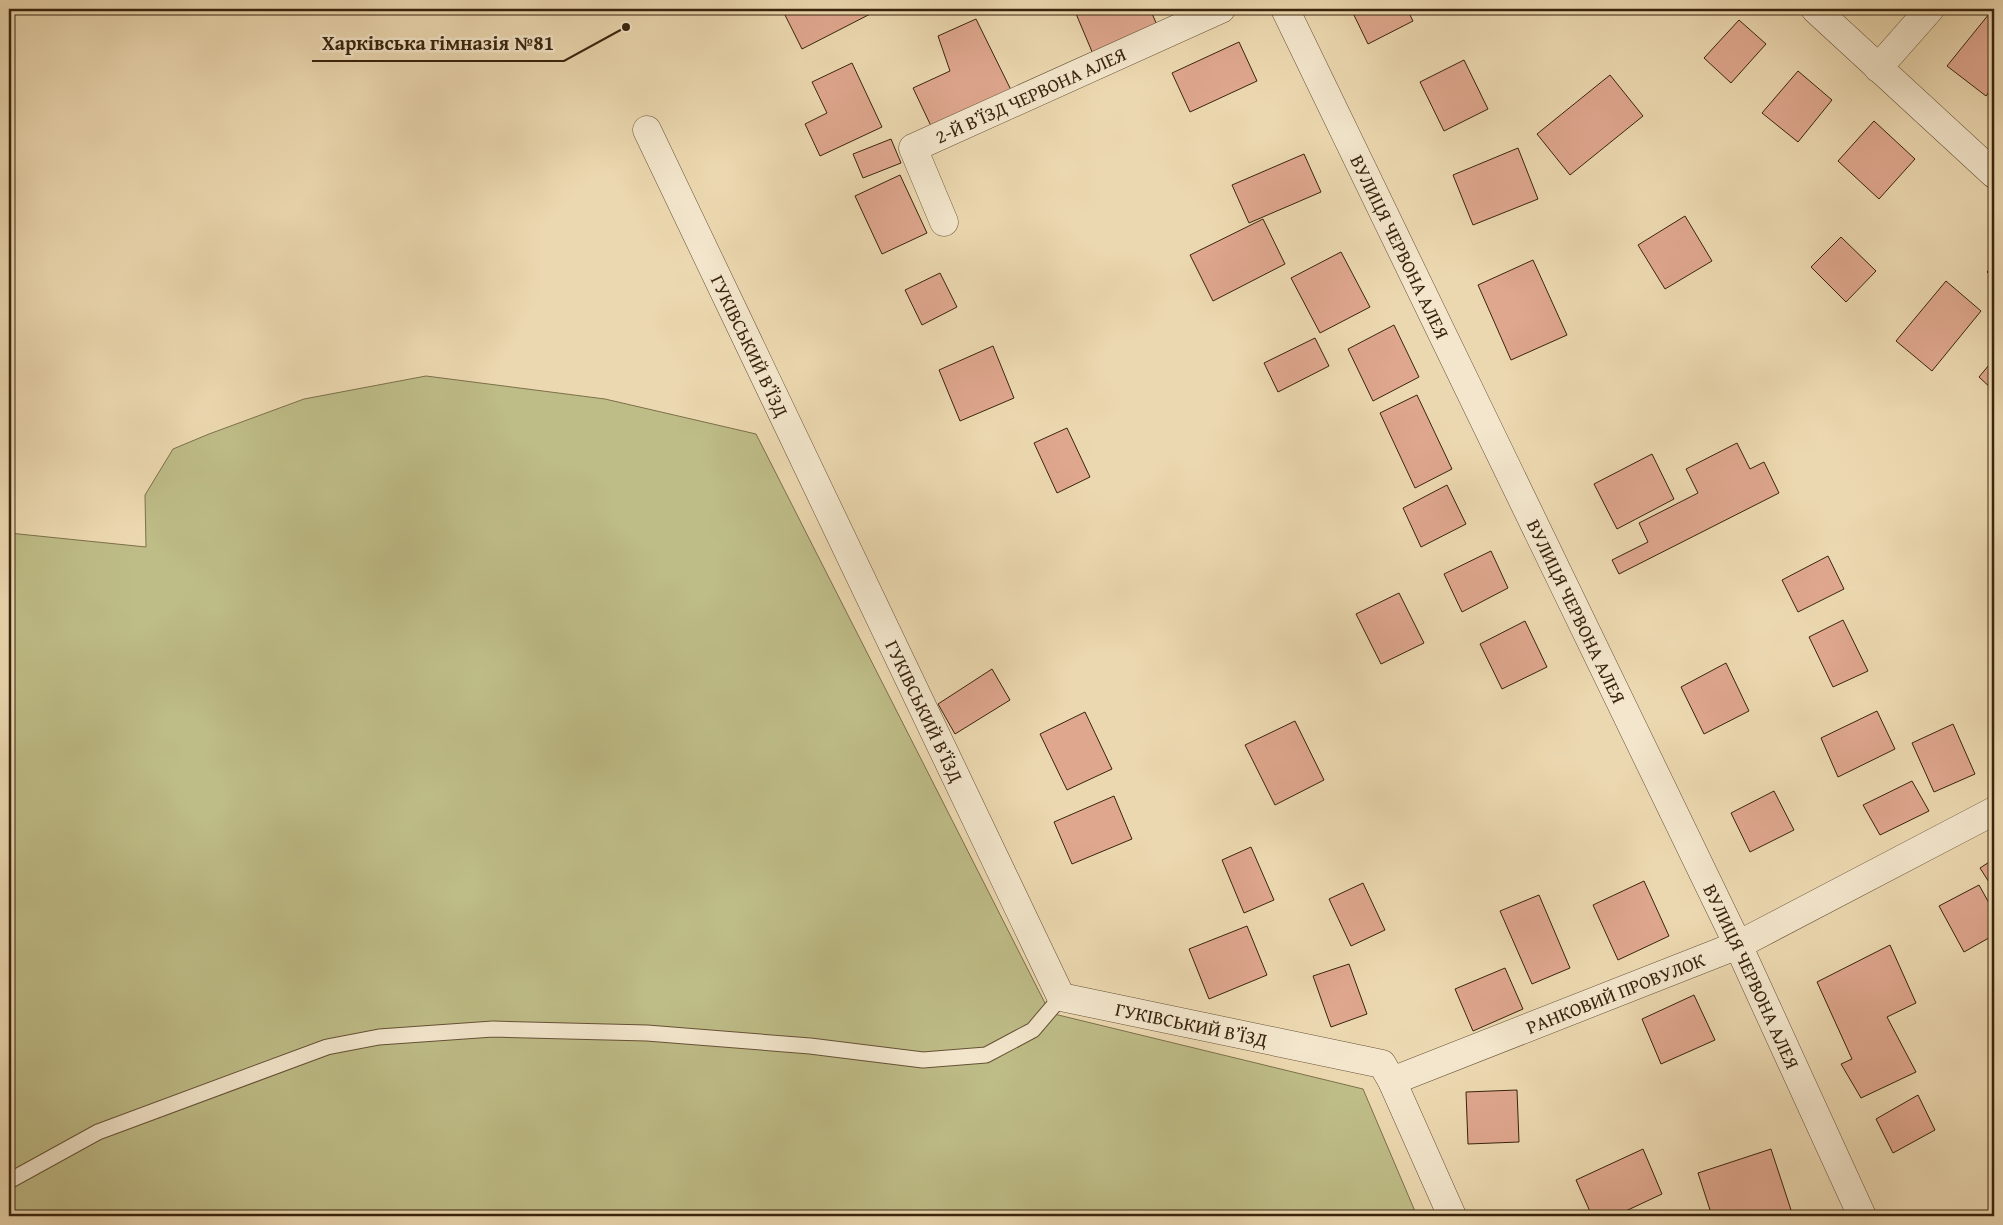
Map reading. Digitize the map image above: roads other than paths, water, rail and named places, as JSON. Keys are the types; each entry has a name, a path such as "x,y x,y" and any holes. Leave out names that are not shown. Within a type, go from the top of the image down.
{"street":[{"name":"2-Й В’ЇЗД ЧЕРВОНА АЛЕЯ","path":"944,222 913,148 1221,9"},
{"name":"ВУЛИЦЯ ЧЕРВОНА АЛЕЯ","path":"1284,9 1738,945 1862,1216"},
{"path":"1815,9 1994,174"},
{"path":"1878,68 1930,9"},
{"name":"ГУКІВСЬКИЙ В’ЇЗД","path":"647,130 1061,997 1387,1072"},
{"name":"РАНКОВИЙ ПРОВУЛОК","path":"1387,1072 1738,945 1994,811"},
{"path":"1387,1072 1452,1216"}],"lane":[{"path":"9,1181 98,1132 327,1047 379,1037 493,1029 647,1033 810,1046 923,1060 986,1055 1033,1030 1061,997"}],"place":[{"name":"Харківська гімназія №81","path":"626,27"}]}
